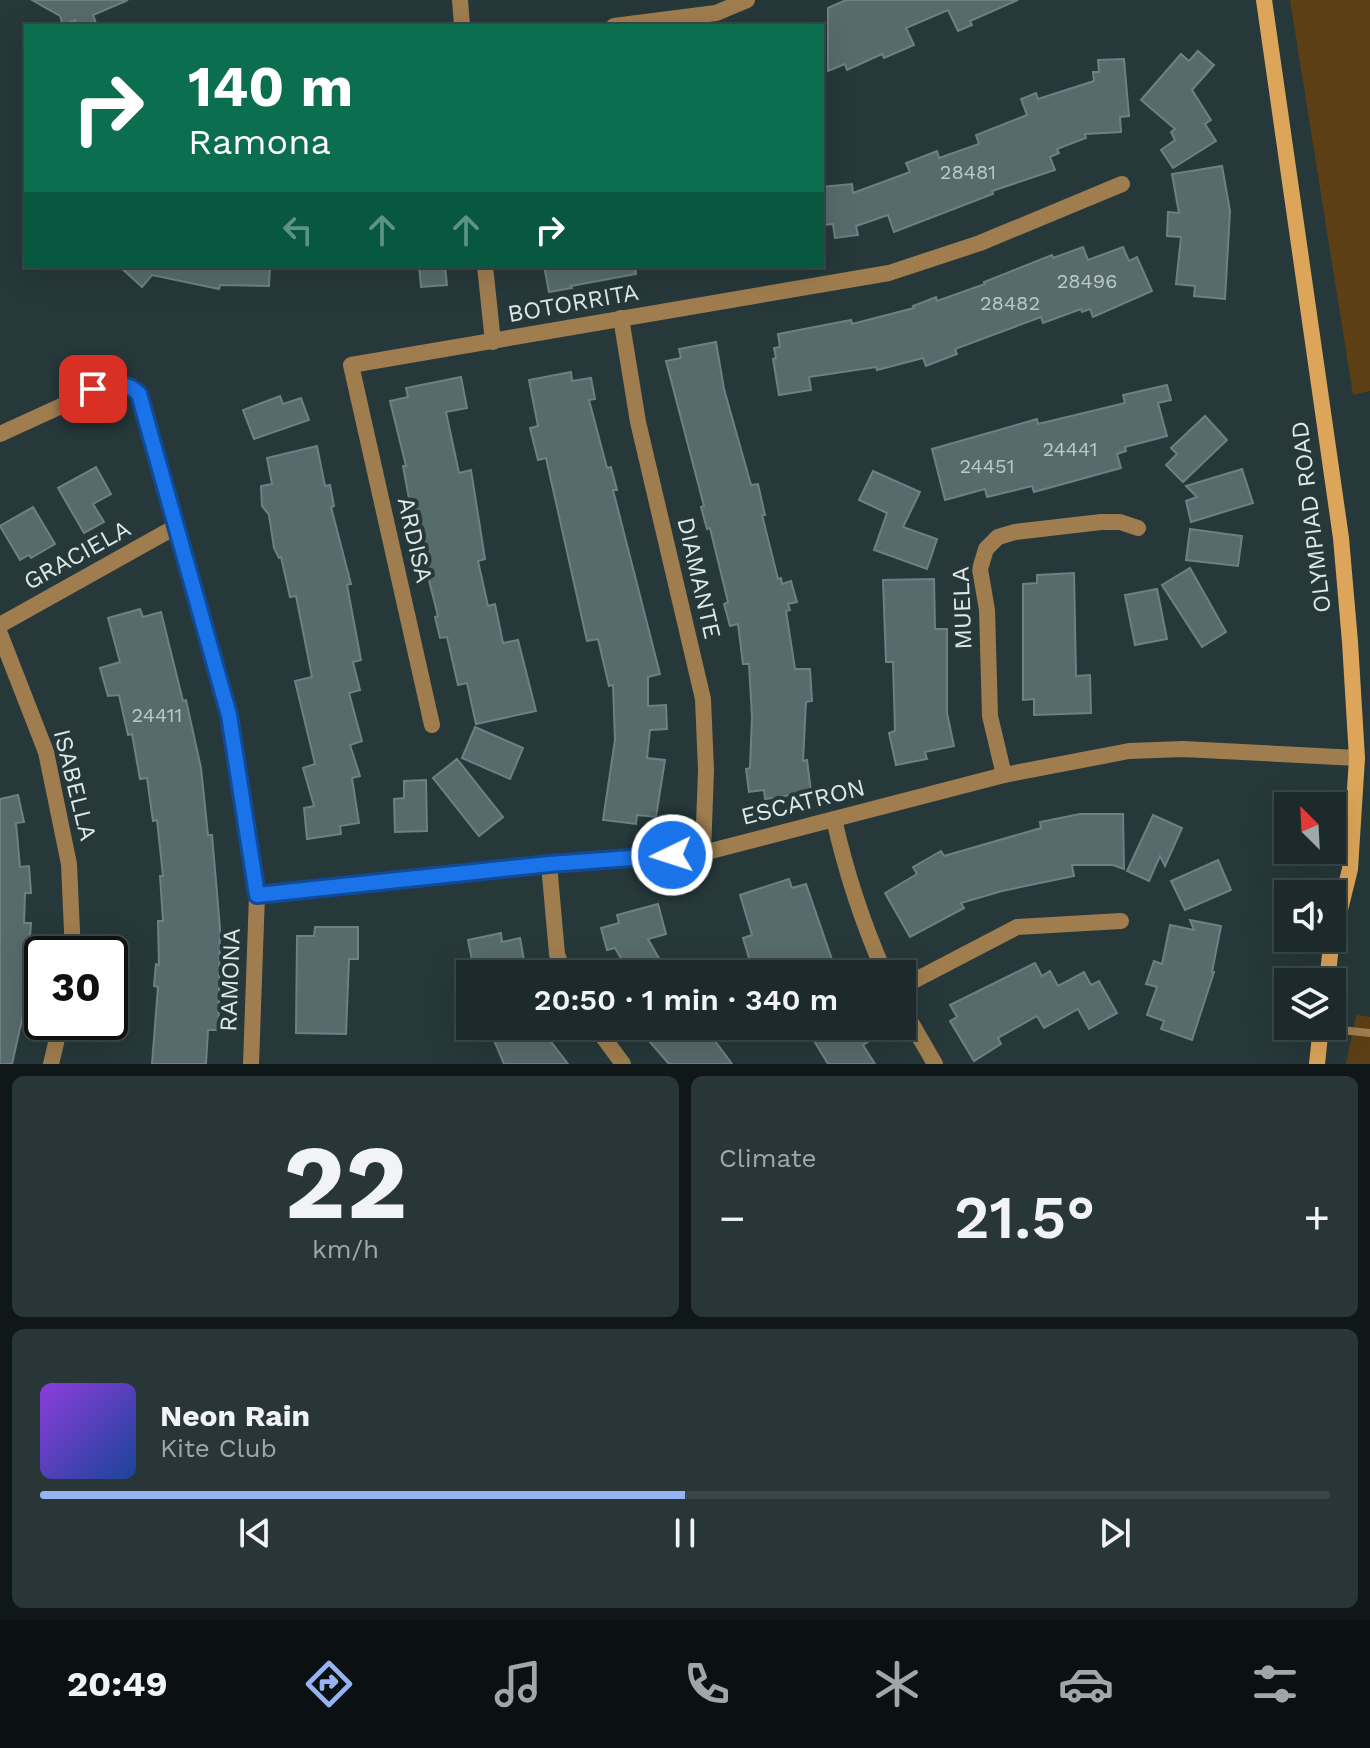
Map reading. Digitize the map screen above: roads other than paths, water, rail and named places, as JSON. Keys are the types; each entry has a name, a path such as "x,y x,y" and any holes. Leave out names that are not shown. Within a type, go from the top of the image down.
{"main road":[{"name":"OLYMPIAD ROAD","path":"1264,0 1341,538 1357,758 1350,869 1329,968"},
{"path":"1317,1064 1320,1040"}],"street":[{"path":"460,0 462,24"},
{"path":"630,24 716,13 747,0"},
{"name":"BOTORRITA","path":"351,365 889,273 980,243 1122,184"},
{"path":"485,268 493,342"},
{"name":"DIAMANTE","path":"621,318 638,422 703,699 706,770 703,853"},
{"name":"ARDISA","path":"351,365 432,725"},
{"name":"RAMONA","path":"0,434 93,389 118,384 132,388 139,394 229,715 257,895 251,1064"},
{"name":"MUELA","path":"1004,775 990,716 987,610 980,569 986,549 998,537 1015,532 1101,522 1120,522 1138,528"},
{"name":"GRACIELA","path":"0,625 177,526"},
{"name":"ISABELLA","path":"0,634 46,752 69,864 72,936"},
{"name":"ESCATRON","path":"257,895 549,864 703,853 1004,775 1129,751 1183,749 1357,758"},
{"path":"834,819 843,861 864,927 879,960"},
{"path":"549,864 559,960"},
{"path":"916,980 1017,927 1121,921"},
{"path":"916,1031 935,1064"},
{"path":"51,1064 57,1040"},
{"path":"605,1040 623,1064"}],"lane":[{"path":"1346,1030 1370,1033"}]}
